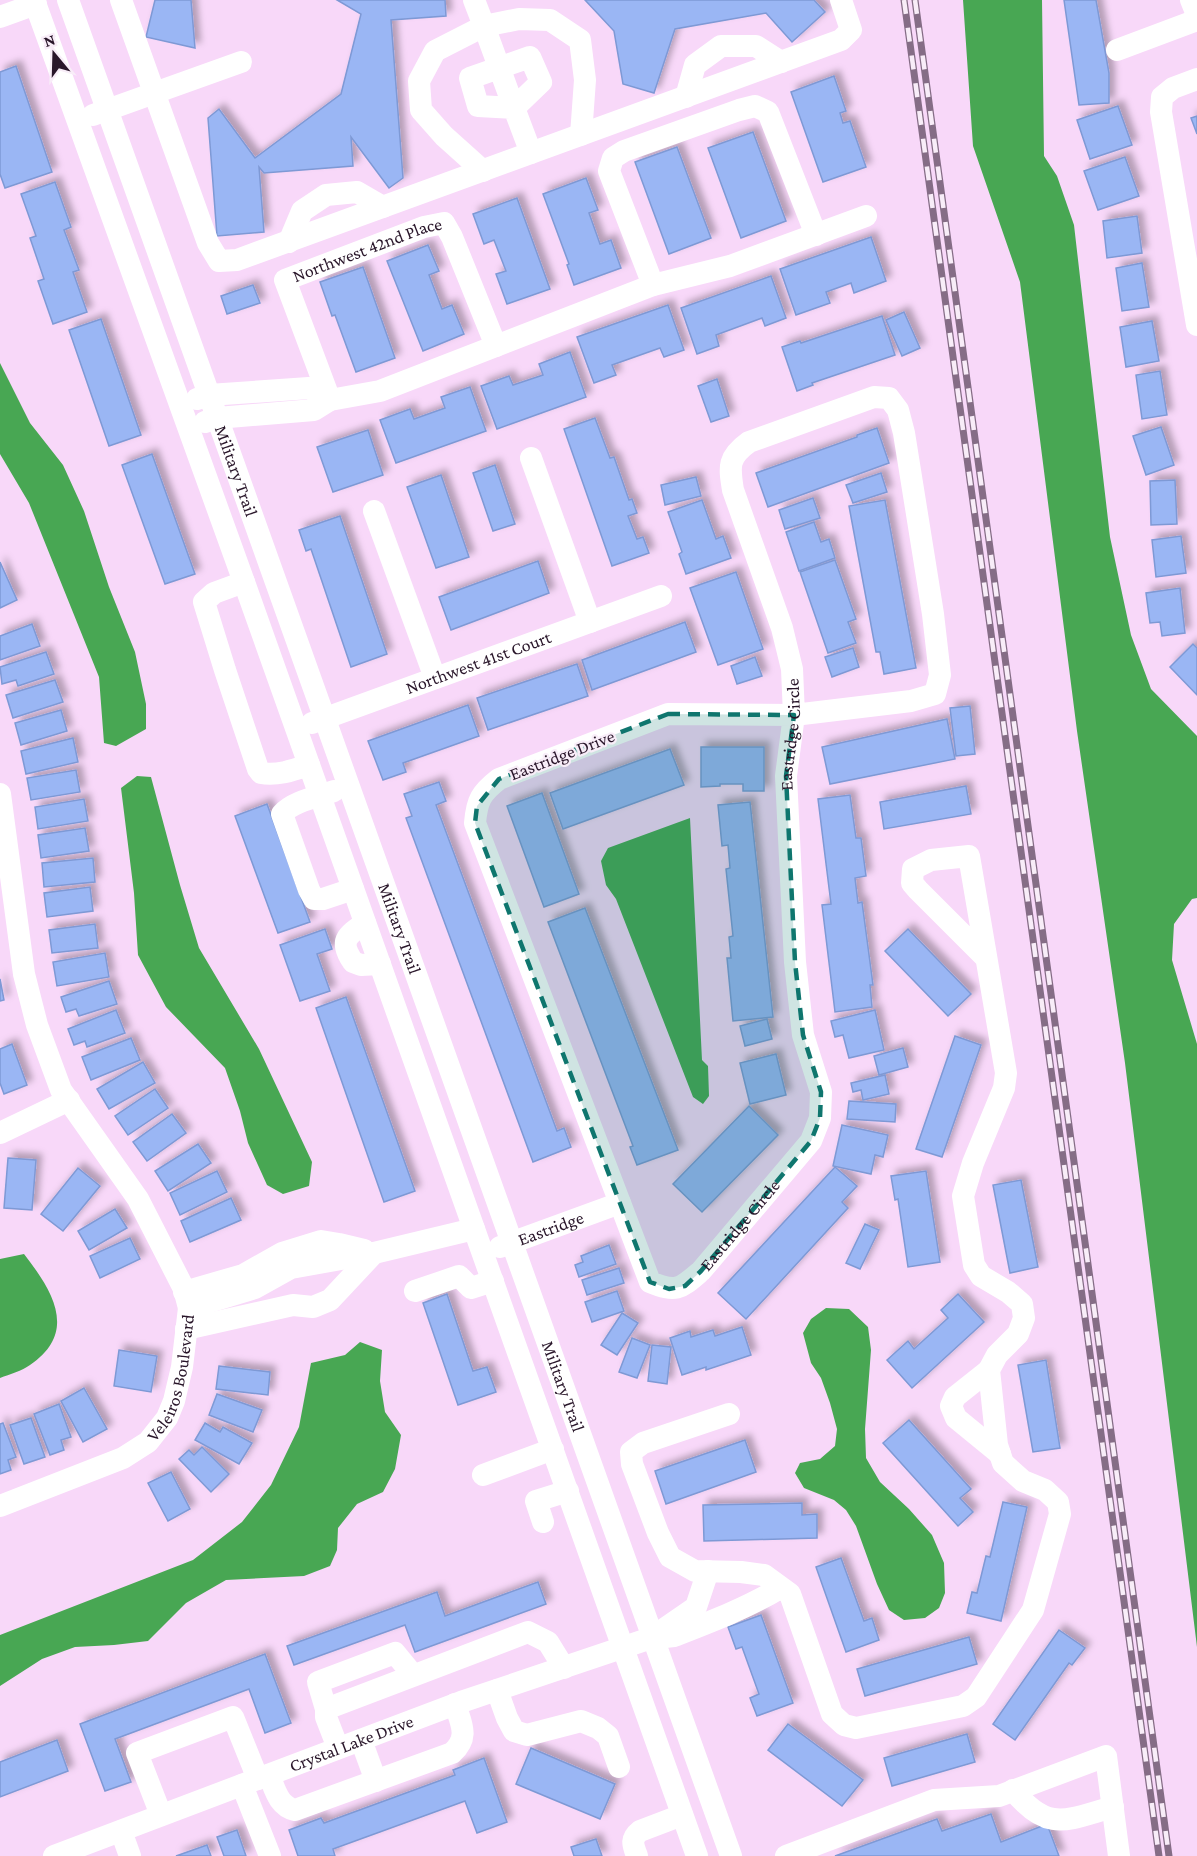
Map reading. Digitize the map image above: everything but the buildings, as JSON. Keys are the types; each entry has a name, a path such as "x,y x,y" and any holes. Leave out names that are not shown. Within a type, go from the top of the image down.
{"street":[{"name":"Military Trail","path":"68,0 512,1242 651,1638 731,1856"},
{"path":"121,0 208,243 219,261 237,260 289,242 841,40 852,30 841,0"},
{"path":"474,0 531,153"},
{"path":"1191,0 1197,15"},
{"name":"Military Trail","path":"35,2 181,405 697,1856"},
{"path":"0,17 35,2"},
{"path":"483,171 444,136 420,110 419,81 435,51 484,26 519,19 550,20 580,40 585,80 582,135"},
{"path":"1117,50 1197,20"},
{"path":"686,97 695,65 721,46 756,46 781,62"},
{"path":"530,57 541,82 514,108 478,106 470,78 530,57"},
{"path":"78,120 241,62"},
{"path":"1197,80 1173,88 1162,97 1161,112 1194,282 1197,325"},
{"path":"653,285 609,171 613,158 624,151 755,105 768,112 816,235"},
{"path":"289,242 302,211 326,195 357,192 383,207"},
{"path":"188,427 217,418 314,410 330,400 380,391 653,285 730,267 866,216"},
{"name":"Northwest 42nd Place","path":"330,400 285,280 424,227 444,224 496,346"},
{"path":"181,405 209,395 309,388 330,400"},
{"name":"Eastridge Circle","path":"620,1203 650,1282 669,1289 685,1286 701,1271 812,1141 820,1118 821,1092 803,1035 795,962 786,776 794,715 792,669 782,628 733,490 729,470 736,452 749,442 874,397 889,398 898,410 904,433 940,675 935,694"},
{"path":"531,458 590,622"},
{"path":"374,511 435,678"},
{"path":"244,582 214,593 204,602 258,769 261,773 268,774 293,771 309,765"},
{"name":"Northwest 41st Court","path":"296,728 661,597"},
{"name":"Eastridge Drive","path":"620,1203 475,823 477,806 484,791 499,779 668,714 794,715 911,701 935,694"},
{"path":"348,786 301,803 282,814 314,899 323,899 353,889"},
{"path":"0,794 24,974 37,1025 61,1090 138,1199 186,1309 292,1305 313,1307 330,1300 374,1253"},
{"path":"986,958 1006,1073 1004,1088 973,1163 963,1196 974,1265 981,1276 1008,1292 1022,1304 1024,1318 1018,1334 997,1355 989,1370 956,1397 951,1407 956,1418 1000,1454"},
{"path":"0,1133 69,1100"},
{"name":"Eastridge","path":"483,1253 620,1203"},
{"name":"Veleiros Boulevard","path":"0,1506 123,1458 148,1442 167,1418 174,1401 182,1367 186,1309 255,1288 291,1268 374,1253 474,1229"},
{"path":"415,1291 459,1276 471,1288 493,1281"},
{"path":"729,1414 643,1443 631,1452 632,1464 658,1533 670,1557 695,1570 764,1575 790,1594 832,1714 844,1725 856,1728 963,1706 976,1697 1033,1610 1060,1514 1058,1502 1046,1490 1023,1481 1003,1463 997,1445 989,1370"},
{"path":"483,1475 553,1449"},
{"path":"543,1522 536,1501 568,1491"},
{"path":"651,1638 696,1607 708,1571"},
{"path":"651,1638 674,1636 726,1615 780,1588"},
{"path":"338,1749 326,1717 326,1708 528,1632 548,1642 564,1668"},
{"name":"Crystal Lake Drive","path":"54,1856 455,1704 651,1638"},
{"path":"497,1690 514,1731 527,1735 581,1721 598,1728 608,1736 619,1767"},
{"path":"256,1779 287,1808 295,1810 452,1753 461,1746 464,1731 455,1704"},
{"path":"162,1815 137,1753 233,1717 256,1779 270,1856"},
{"path":"361,1740 376,1781"},
{"path":"786,1856 934,1800 999,1796 1106,1756 1113,1807 1114,1854"},
{"path":"1013,1790 1026,1805 1045,1818 1062,1821 1113,1807"},
{"path":"637,1856 633,1845 635,1835 682,1815"},
{"path":"121,1831 130,1856"}],"highlighted area":[{"path":"668,714 794,715 786,776 795,962 803,1035 821,1092 820,1118 811,1141 701,1271 685,1286 669,1289 650,1282 475,823 477,806 499,779"}],"shaded area":[{"path":"963,0 1042,0 1044,156 1057,176 1074,225 1110,537 1131,635 1151,689 1197,736 1197,898 1192,899 1174,924 1172,960 1197,1044 1197,1647 1125,1063 1077,731 1020,282 973,146"},
{"path":"0,363 30,423 63,465 84,511 109,587 135,652 146,704 146,729 116,746 104,743 99,677 29,503 0,454"},
{"path":"137,776 151,777 199,948 259,1049 312,1162 309,1186 283,1194 267,1185 248,1143 225,1068 166,1007 138,955 134,893 121,788"},
{"path":"690,818 702,1060 708,1066 709,1096 703,1104 693,1097 616,899 606,885 601,861 608,848"},
{"path":"24,1254 51,1296 56,1311 57,1325 54,1339 45,1352 27,1367 0,1378 0,1259"},
{"path":"826,1308 849,1309 868,1327 871,1350 865,1429 866,1458 880,1482 932,1535 944,1563 945,1593 939,1608 925,1618 904,1620 889,1610 856,1526 846,1510 834,1500 804,1488 795,1473 800,1463 820,1459 835,1446 837,1429 830,1403 821,1378 811,1363 803,1333 811,1319"},
{"path":"360,1342 382,1350 380,1381 385,1412 401,1435 395,1469 383,1492 357,1504 338,1528 337,1550 330,1566 304,1576 226,1580 186,1603 148,1641 75,1647 42,1659 0,1686 0,1635 193,1560 242,1522 271,1485 299,1427 311,1363 345,1355"}],"railway":[{"path":"904,0 1159,1856"},
{"path":"915,0 1169,1856"}]}
